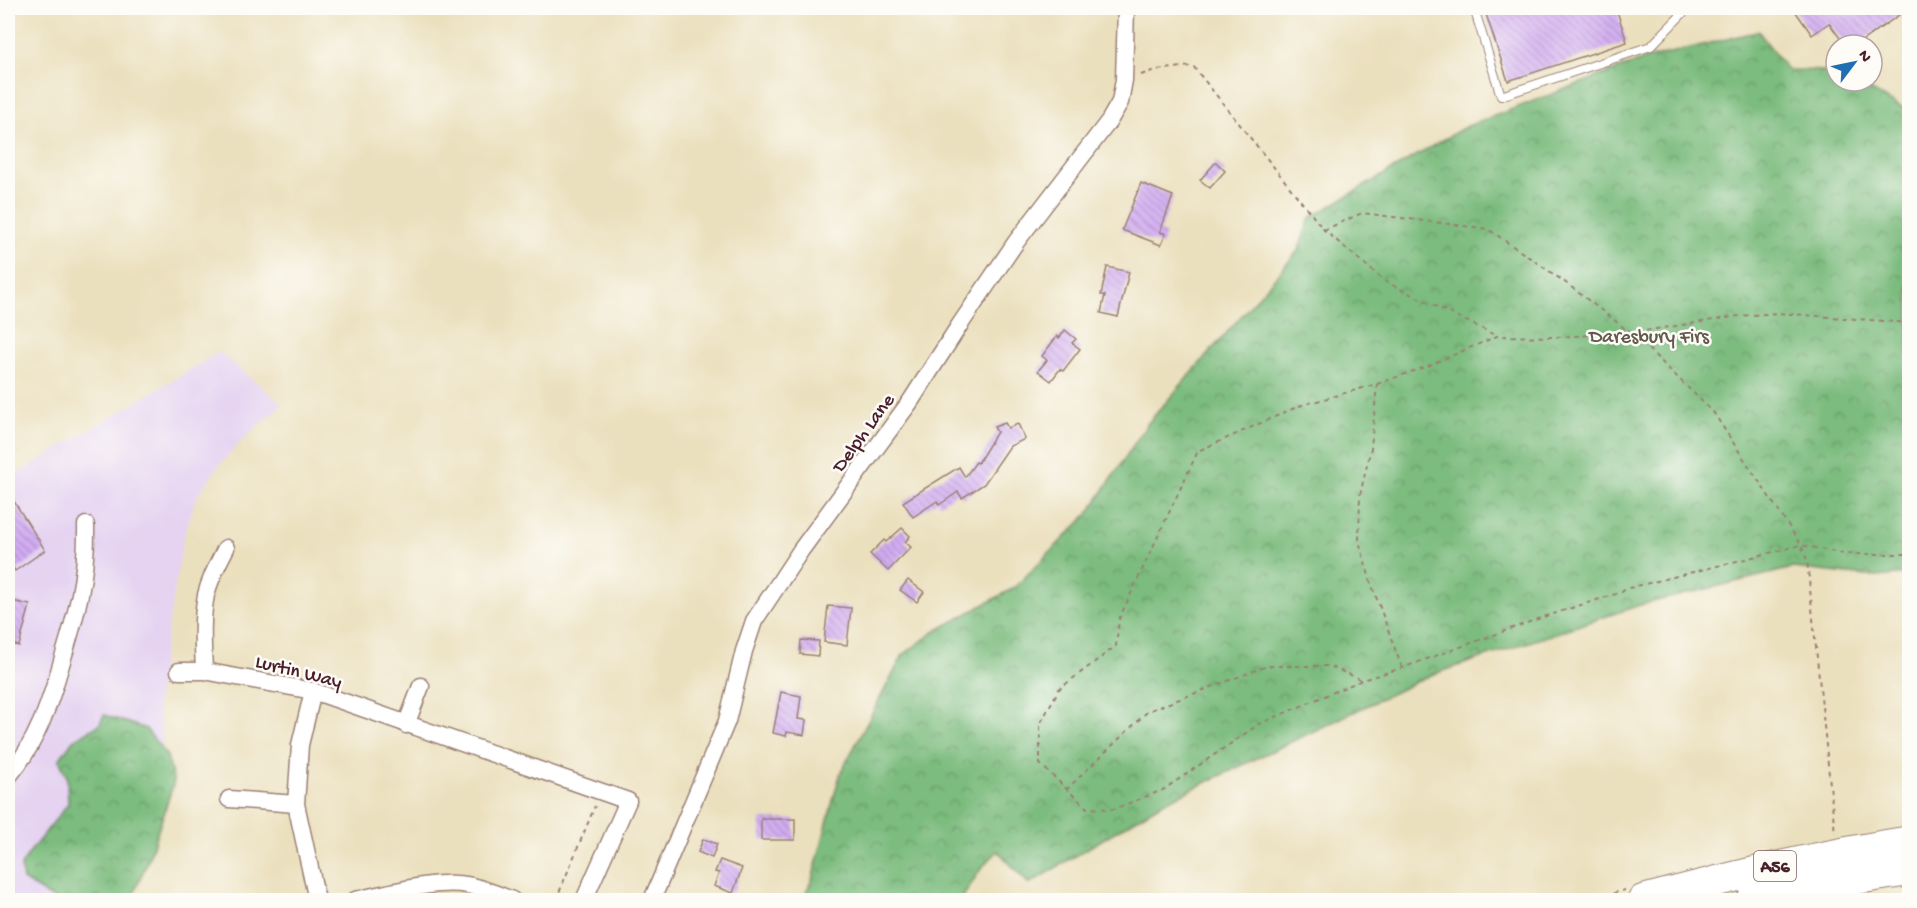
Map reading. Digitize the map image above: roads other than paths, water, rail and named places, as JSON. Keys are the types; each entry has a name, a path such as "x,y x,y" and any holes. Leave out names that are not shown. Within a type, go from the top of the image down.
{"highway":[{"name":"A56","path":"1643,900 1827,855 1910,841"},
{"name":"A56","path":"1752,900 1843,882 1910,872"}],"street":[{"name":"Delph Lane","path":"652,900 727,721 744,651 754,621 801,550 910,402 1016,242 1110,121 1120,102 1124,80 1126,8"},
{"path":"8,777 33,741 55,687 82,590 86,562 86,525"},
{"path":"204,670 202,623 206,595 226,548"},
{"name":"Lurtin Way","path":"179,671 204,670 313,691 628,801 584,900"},
{"path":"406,725 422,686"},
{"path":"313,691 300,745 296,804 317,900"},
{"path":"229,800 296,804"},
{"path":"355,900 453,884 465,884 512,900"}],"lane":[{"path":"1474,8 1501,96 1651,46 1688,8"}],"park label":[{"name":"Daresbury Firs","path":"1649,335"}]}
